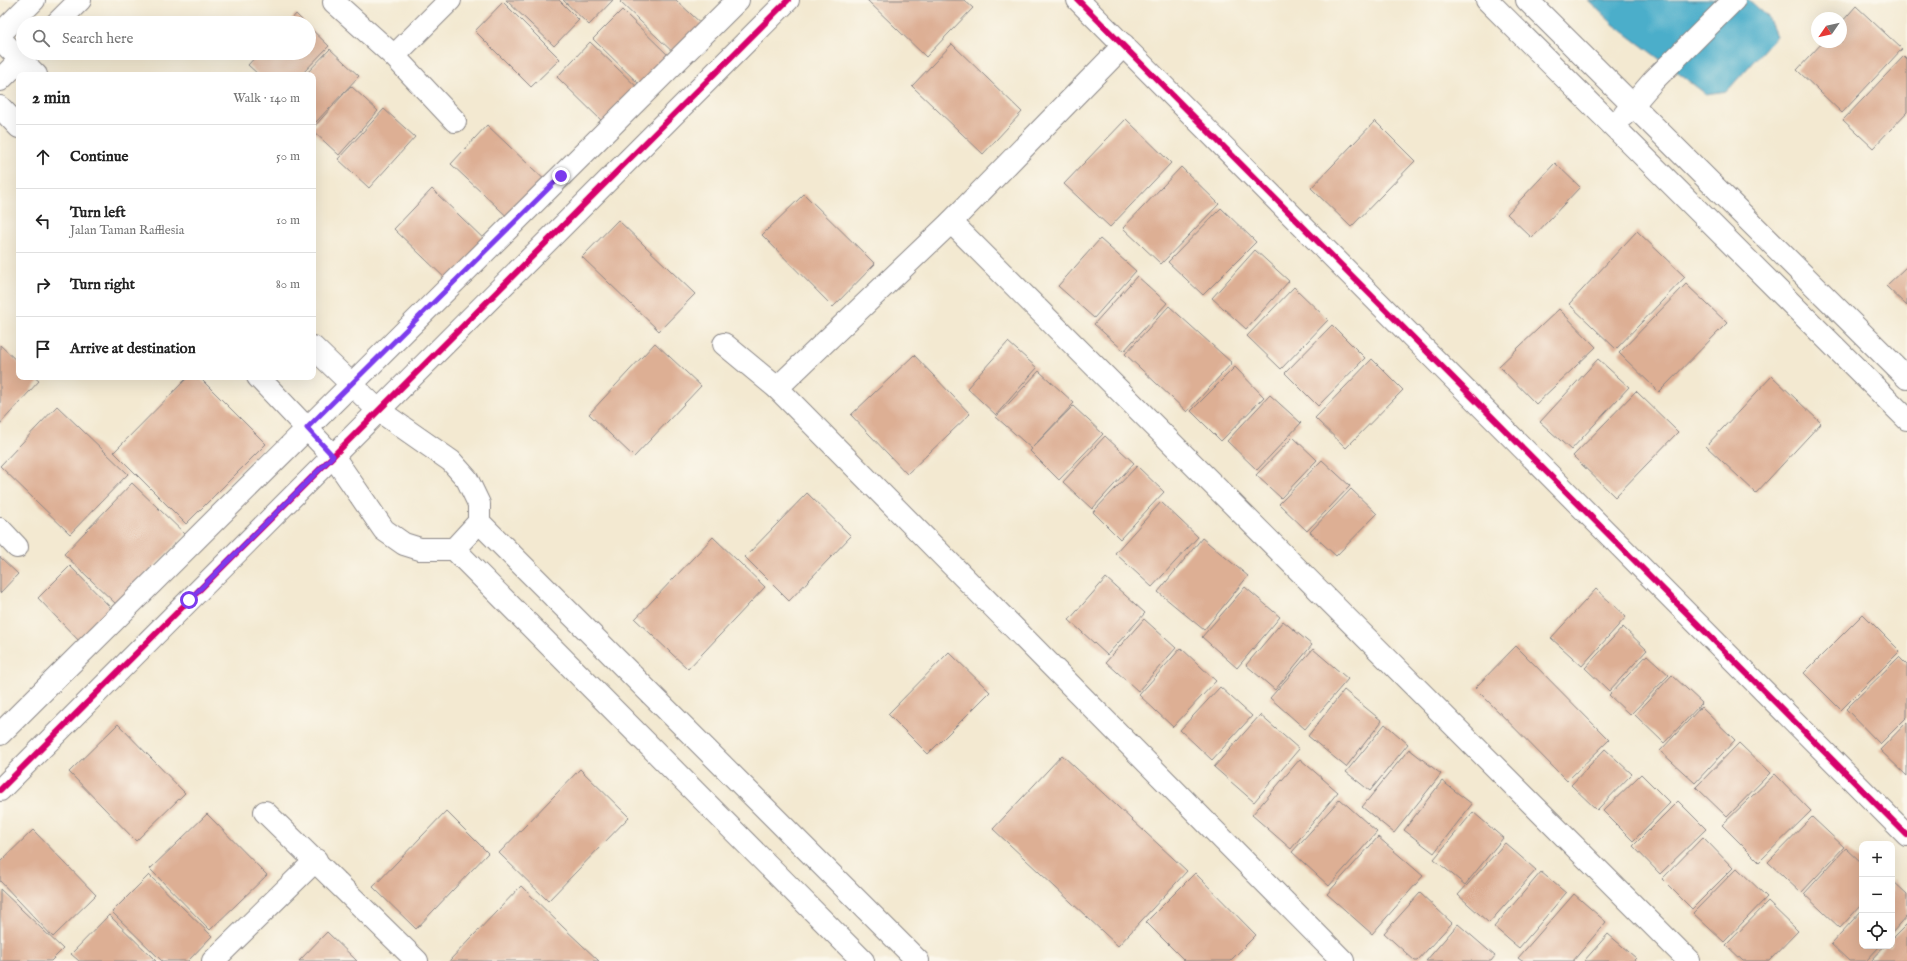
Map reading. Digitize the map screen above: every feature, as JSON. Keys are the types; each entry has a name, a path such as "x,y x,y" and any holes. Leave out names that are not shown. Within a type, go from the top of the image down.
{"street":[{"path":"18,16 34,0"},
{"path":"64,16 80,0"},
{"path":"394,56 450,0"},
{"path":"0,734 738,0"},
{"path":"0,790 788,0"},
{"path":"1078,0 1907,835"},
{"path":"1487,0 1907,419"},
{"path":"1527,0 1907,378"},
{"path":"1613,126 1654,80 1734,0"},
{"path":"334,2 394,56 455,121"},
{"path":"0,34 16,18"},
{"path":"0,39 16,50"},
{"path":"777,388 951,222 1124,45"},
{"path":"0,80 20,60"},
{"path":"27,60 34,72"},
{"path":"0,107 16,124"},
{"path":"951,222 1689,961"},
{"path":"724,344 777,388 1343,961"},
{"path":"316,350 378,410 451,461 467,479 479,504 479,522 454,549"},
{"path":"261,380 333,456 384,530 404,544 420,549 454,549 863,961"},
{"path":"479,522 918,961"},
{"path":"0,529 17,547"},
{"path":"265,812 316,860 417,961"},
{"path":"213,961 316,860"}],"water":[{"path":"1588,0 1749,0 1768,17 1776,36 1727,91 1706,94 1613,24"}],"building":[{"path":"506,0 559,0 579,20 554,46"},
{"path":"563,0 613,0 589,25"},
{"path":"622,0 676,0 706,28 678,57 620,2"},
{"path":"867,0 964,0 973,8 926,57"},
{"path":"503,2 560,59 531,87 475,31"},
{"path":"1856,6 1902,49 1842,113 1797,70 1817,48 1847,48 1847,16"},
{"path":"622,10 675,62 646,91 593,39"},
{"path":"316,34 329,46 316,59"},
{"path":"590,42 642,92 608,127 557,77"},
{"path":"952,44 1022,112 983,154 912,86"},
{"path":"330,49 359,76 316,122 316,72 308,72"},
{"path":"1904,56 1907,59 1907,112 1873,148 1843,120"},
{"path":"253,60 315,60 304,72 256,72 248,65"},
{"path":"351,86 378,111 339,155 316,134 316,125"},
{"path":"384,109 415,137 369,188 338,159"},
{"path":"1126,119 1171,163 1110,227 1064,184"},
{"path":"1375,121 1415,161 1351,227 1311,188"},
{"path":"487,125 550,185 514,223 451,164"},
{"path":"1555,163 1580,187 1532,238 1507,214"},
{"path":"1181,167 1219,204 1161,264 1123,228"},
{"path":"432,189 489,244 451,284 394,229"},
{"path":"804,194 875,264 833,307 762,235"},
{"path":"1221,208 1256,242 1203,295 1168,262"},
{"path":"618,220 695,294 659,331 582,257"},
{"path":"1637,231 1685,277 1616,349 1569,304"},
{"path":"1100,239 1136,271 1094,318 1058,286"},
{"path":"1255,250 1289,281 1246,329 1212,298"},
{"path":"1907,266 1907,306 1886,286"},
{"path":"1137,276 1167,303 1124,351 1094,324"},
{"path":"1686,284 1727,323 1659,392 1619,353"},
{"path":"1294,287 1328,320 1281,369 1247,336"},
{"path":"1169,306 1232,363 1187,412 1125,354"},
{"path":"1559,309 1596,347 1536,404 1499,366"},
{"path":"1332,325 1365,358 1318,406 1285,373"},
{"path":"1008,342 1037,368 996,415 967,388"},
{"path":"655,343 701,386 634,457 589,414"},
{"path":"0,345 16,360 16,380 39,381 0,424"},
{"path":"914,355 970,414 907,474 851,415"},
{"path":"1372,359 1403,390 1346,448 1315,418"},
{"path":"1598,359 1629,387 1571,450 1540,422"},
{"path":"1235,367 1264,397 1221,441 1191,411"},
{"path":"1039,371 1074,403 1033,447 1073,406 1103,434 1059,480 1030,451 1032,449 996,417"},
{"path":"1772,376 1821,423 1756,493 1706,446"},
{"path":"185,380 202,380 266,444 186,524 114,452"},
{"path":"1636,391 1678,432 1615,497 1573,456"},
{"path":"1270,395 1301,423 1257,470 1227,441"},
{"path":"57,406 128,474 70,534 0,466"},
{"path":"1105,436 1134,463 1092,509 1063,482"},
{"path":"1293,437 1317,460 1281,498 1256,475"},
{"path":"1322,460 1350,486 1307,531 1279,504"},
{"path":"1137,466 1164,492 1120,539 1093,512"},
{"path":"132,483 185,534 117,605 64,554"},
{"path":"1351,489 1377,514 1336,556 1310,532"},
{"path":"807,493 851,536 789,601 745,557"},
{"path":"1161,502 1198,537 1152,587 1115,553"},
{"path":"713,537 765,587 688,669 635,619"},
{"path":"1202,538 1248,576 1204,630 1158,592"},
{"path":"0,557 18,574 0,593"},
{"path":"70,566 114,611 81,643 38,598"},
{"path":"1106,578 1145,613 1107,655 1069,620"},
{"path":"1245,587 1280,617 1237,668 1202,637"},
{"path":"1596,589 1626,617 1582,666 1551,638"},
{"path":"1863,614 1900,651 1841,710 1804,673"},
{"path":"1144,619 1176,648 1138,691 1106,662"},
{"path":"1283,621 1312,645 1275,690 1246,665"},
{"path":"1623,627 1647,650 1609,691 1585,668"},
{"path":"1516,646 1609,740 1567,781 1475,688"},
{"path":"1181,648 1216,681 1173,727 1139,695"},
{"path":"1313,649 1348,679 1305,729 1270,698"},
{"path":"949,652 990,692 928,754 888,714"},
{"path":"1647,655 1669,675 1630,715 1609,695"},
{"path":"1899,657 1907,665 1907,717 1880,744 1846,709"},
{"path":"1672,675 1702,703 1664,743 1635,715"},
{"path":"1220,687 1252,716 1212,760 1180,730"},
{"path":"1344,690 1382,721 1346,767 1308,736"},
{"path":"1701,707 1735,740 1695,783 1660,751"},
{"path":"1260,715 1299,749 1254,802 1214,767"},
{"path":"1907,722 1907,776 1880,750"},
{"path":"118,724 185,793 136,841 69,772"},
{"path":"1385,724 1408,744 1370,791 1346,772"},
{"path":"1739,743 1770,773 1727,817 1696,787"},
{"path":"1409,749 1441,774 1394,833 1362,807"},
{"path":"1605,749 1632,774 1597,810 1571,785"},
{"path":"1062,755 1187,871 1118,946 993,829"},
{"path":"1300,759 1338,792 1291,849 1252,815"},
{"path":"580,769 629,817 548,901 499,853"},
{"path":"1641,774 1670,803 1633,841 1603,811"},
{"path":"1775,774 1811,811 1759,862 1722,825"},
{"path":"1442,781 1472,804 1434,853 1404,830"},
{"path":"1340,799 1377,832 1329,886 1292,852"},
{"path":"1678,801 1706,829 1660,874 1633,846"},
{"path":"446,811 488,853 416,929 373,887"},
{"path":"1473,812 1503,838 1465,885 1434,859"},
{"path":"207,814 267,875 210,930 150,869"},
{"path":"1812,817 1844,847 1801,893 1768,862"},
{"path":"33,830 96,895 53,937 0,881 0,862"},
{"path":"1378,837 1423,876 1372,934 1327,894"},
{"path":"1703,837 1733,868 1692,909 1662,879"},
{"path":"1505,843 1536,870 1489,923 1458,895"},
{"path":"1846,848 1859,860 1859,907 1840,928 1804,894"},
{"path":"1737,868 1767,897 1724,942 1693,913"},
{"path":"1541,872 1566,893 1519,948 1494,927"},
{"path":"1195,873 1256,935 1230,961 1185,961 1146,922"},
{"path":"149,875 212,936 188,961 162,961 112,912"},
{"path":"1895,883 1907,894 1907,916 1895,930"},
{"path":"521,886 564,928 599,961 449,961"},
{"path":"0,889 63,949 51,961 0,961"},
{"path":"1420,893 1452,923 1417,961 1415,961 1384,933"},
{"path":"1574,894 1606,922 1573,961 1522,961 1518,958"},
{"path":"1768,902 1798,931 1769,961 1743,961 1726,945"},
{"path":"1859,913 1859,949 1877,949 1866,961 1849,961 1831,944"},
{"path":"109,915 156,961 79,961 71,954"},
{"path":"1458,924 1495,956 1491,961 1426,961"},
{"path":"1907,924 1907,961 1871,961 1882,949 1895,949 1895,936"},
{"path":"327,932 357,961 299,961"},
{"path":"1608,934 1636,958 1633,961 1584,961"}],"cycle path":[{"path":"0,790 788,0"},
{"path":"1078,0 1907,835"}],"route":[{"path":"189,600 333,456 307,428 561,176"}]}
